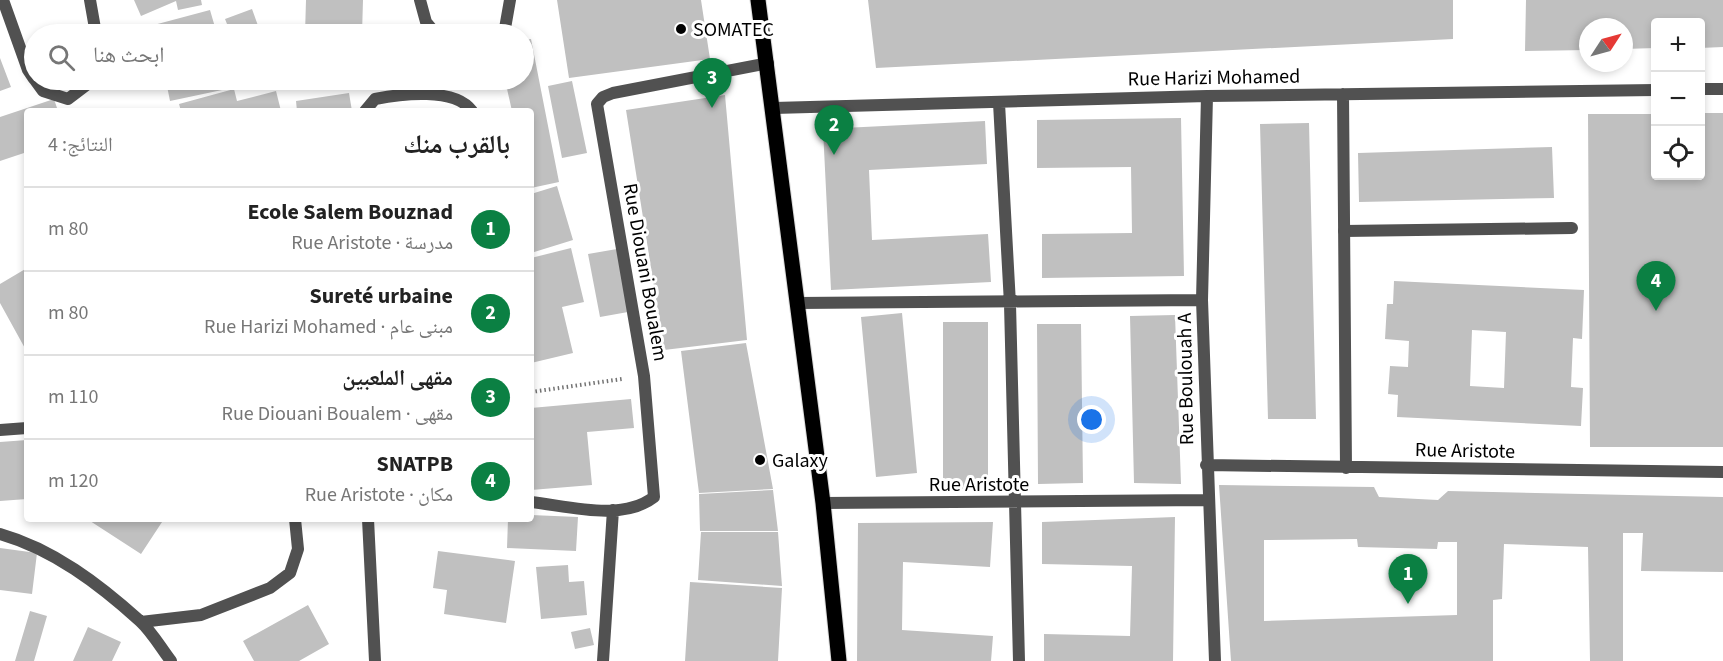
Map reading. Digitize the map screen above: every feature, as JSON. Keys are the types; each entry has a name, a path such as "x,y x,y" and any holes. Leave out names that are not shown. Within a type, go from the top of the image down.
{"main road":[{"path":"758,0 774,108 823,503 839,661"}],"street":[{"path":"3,0 24,59"},
{"path":"90,0 94,24"},
{"path":"420,0 428,24"},
{"path":"506,24 510,0"},
{"name":"Rue Diouani Boualem","path":"534,502 613,510 642,507 654,497 644,376 597,104 603,97 613,93 768,63"},
{"path":"1705,90 1723,89"},
{"path":"42,90 68,99 72,108"},
{"path":"68,99 82,90"},
{"name":"Rue Harizi Mohamed","path":"774,108 1207,96 1651,90"},
{"path":"1343,94 1346,468"},
{"path":"368,108 375,99 393,96 448,95 465,102 470,108"},
{"name":"Rue Boulouah A","path":"1207,96 1202,300 1206,465 1215,661"},
{"path":"999,103 1010,304 1019,661"},
{"path":"1344,231 1572,228"},
{"path":"797,303 1010,304 1202,300"},
{"path":"0,430 24,428"},
{"name":"Rue Aristote","path":"1206,465 1723,472"},
{"name":"Rue Aristote","path":"823,503 1015,504 1208,500"},
{"path":"603,661 613,510"},
{"path":"141,622 201,615 270,588 290,573 298,549 296,522"},
{"path":"368,522 375,661"},
{"path":"0,534 21,540 62,559 141,622 171,661"}],"path":[{"path":"534,392 644,376"}],"building":[{"path":"134,0 201,0 202,5 178,10 176,1 141,16"},
{"path":"306,0 363,0 362,24 305,24"},
{"path":"557,0 701,0 710,59 569,78"},
{"path":"868,0 1453,0 1453,39 876,68"},
{"path":"1526,0 1723,0 1723,47 1705,48 1705,18 1651,18 1651,48 1633,49 1633,18 1579,18 1579,50 1525,51"},
{"path":"252,9 257,24 227,24 225,19"},
{"path":"210,10 214,24 158,24"},
{"path":"534,54 559,182 534,187 534,108 511,108 507,90 534,90"},
{"path":"0,58 11,87 0,91"},
{"path":"572,81 587,153 562,158 548,86"},
{"path":"168,90 222,90 170,101"},
{"path":"230,90 234,90 237,101 276,91 280,108 180,108 179,104"},
{"path":"349,93 352,108 297,108 296,101"},
{"path":"725,95 747,340 664,350 626,110"},
{"path":"54,99 57,108 27,108"},
{"path":"24,109 24,153 0,161 0,117"},
{"path":"1705,113 1723,113 1723,447 1590,447 1588,114 1651,114 1651,180 1705,180"},
{"path":"1181,118 1184,276 1042,278 1042,234 1132,233 1131,167 1037,168 1037,120"},
{"path":"985,121 987,164 869,170 872,240 988,234 991,282 831,290 823,129"},
{"path":"1309,123 1316,419 1268,419 1260,124"},
{"path":"1552,147 1554,198 1359,202 1358,153"},
{"path":"557,186 573,240 534,252 534,193"},
{"path":"571,248 584,302 562,307 573,353 534,362 534,257"},
{"path":"617,249 628,312 600,317 588,254"},
{"path":"24,270 24,347 0,303 0,284"},
{"path":"1394,281 1584,290 1582,339 1573,338 1571,387 1583,388 1581,426 1397,417 1398,395 1388,394 1390,366 1408,367 1409,341 1385,339 1387,304 1393,304","holes":["1472,330 1506,332 1504,388 1470,386"]},
{"path":"902,313 917,473 876,477 861,317"},
{"path":"1175,315 1181,484 1134,483 1130,316"},
{"path":"943,322 988,322 988,489 943,489"},
{"path":"1037,324 1081,324 1083,483 1038,484"},
{"path":"746,343 773,489 699,493 681,351"},
{"path":"631,399 634,428 587,432 592,485 534,490 534,408"},
{"path":"24,440 24,499 0,501 0,442"},
{"path":"1219,485 1374,487 1379,497 1438,500 1448,491 1723,497 1723,572 1641,571 1643,533 1623,533 1623,661 1590,661 1588,547 1504,544 1502,599 1493,600 1493,661 1231,661","holes":["1357,539 1358,547 1437,549 1438,542 1457,542 1457,615 1264,621 1264,540"]},
{"path":"773,490 778,531 700,531 699,494"},
{"path":"534,515 578,517 576,551 507,548 508,522 534,522"},
{"path":"1175,517 1173,661 1044,661 1044,634 1130,636 1132,566 1042,564 1042,522"},
{"path":"92,522 162,522 141,554"},
{"path":"993,522 990,567 903,562 902,630 993,636 991,661 857,661 858,523"},
{"path":"701,532 778,532 782,586 698,580"},
{"path":"0,548 37,553 32,594 0,590"},
{"path":"438,551 515,561 506,623 444,614 447,590 433,588"},
{"path":"568,565 569,582 584,581 587,615 541,619 536,567"},
{"path":"690,582 782,588 778,661 685,661"},
{"path":"308,605 329,644 299,661 254,661 243,641"},
{"path":"30,611 47,616 34,661 15,661"},
{"path":"88,627 121,642 112,661 73,661"},
{"path":"590,628 594,645 575,649 571,632"}],"place":[{"name":"SOMATEC","path":"681,29"},
{"name":"مقهى الملعبين","path":"712,108"},
{"name":"Sureté urbaine","path":"834,155"},
{"name":"SNATPB","path":"1656,311"},
{"name":"Galaxy","path":"760,460"},
{"name":"Ecole Salem Bouznad","path":"1408,604"}]}
